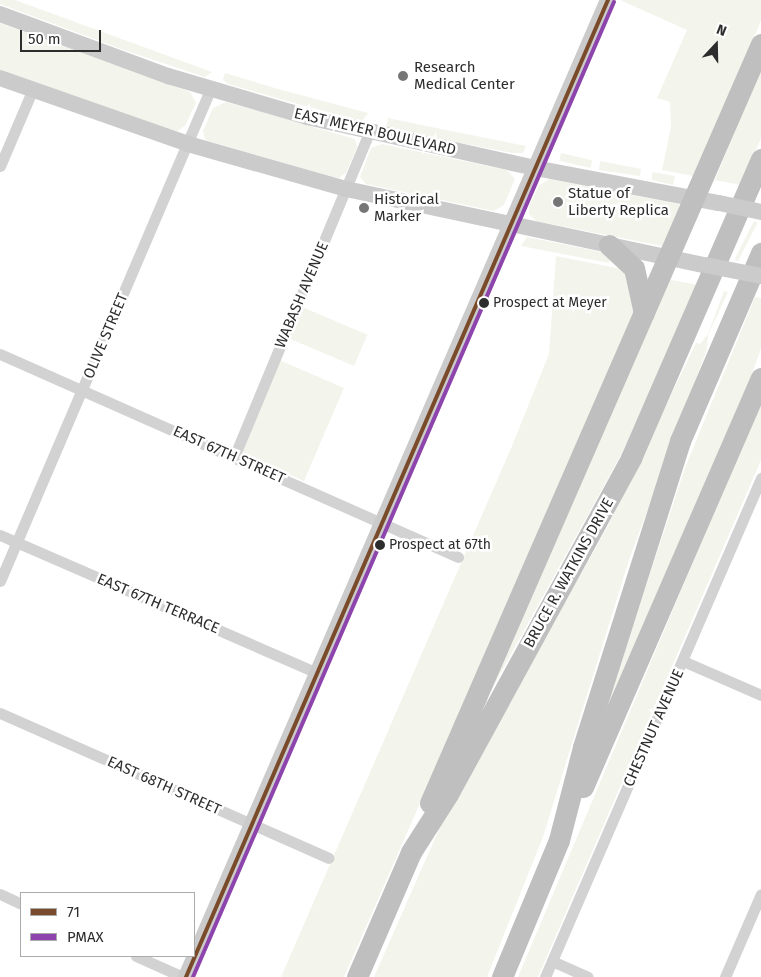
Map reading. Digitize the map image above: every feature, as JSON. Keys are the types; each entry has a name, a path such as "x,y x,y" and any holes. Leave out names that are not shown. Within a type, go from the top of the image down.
{"highway":[{"path":"411,852 449,755 761,44"},
{"name":"BRUCE R. WATKINS DRIVE","path":"357,977 411,852 448,794 631,458 761,159"},
{"path":"609,245 634,268 644,312"},
{"path":"559,840 583,747 680,441 761,253"},
{"path":"502,977 559,840 639,664 761,378"}],"main road":[{"path":"195,953 252,826 316,673 608,0"},
{"name":"EAST MEYER BOULEVARD","path":"0,14 86,48 210,90 369,133 535,168 761,212"},
{"path":"0,78 32,91 188,144 346,189 510,225 761,276"},
{"path":"184,977 193,957"}],"street":[{"name":"OLIVE STREET","path":"0,581 210,90"},
{"path":"0,166 32,91"},
{"name":"WABASH AVENUE","path":"234,457 369,133"},
{"name":"EAST 67TH STREET","path":"0,354 458,557"},
{"name":"CHESTNUT AVENUE","path":"545,977 761,478"},
{"name":"EAST 67TH TERRACE","path":"0,535 316,673"},
{"path":"683,661 761,695"},
{"name":"EAST 68TH STREET","path":"0,714 328,858"},
{"path":"0,894 20,904"},
{"path":"725,977 761,894"},
{"path":"138,957 184,977"},
{"path":"552,961 588,977"}],"shaded area":[{"path":"0,0 15,0 212,72 205,77 124,50 0,4"},
{"path":"620,0 761,0 761,21 693,176 662,170 671,127 670,102 657,98 687,30"},
{"path":"0,23 190,92 196,103 185,126 177,131 169,129 0,70"},
{"path":"761,68 761,138 741,185 715,180"},
{"path":"225,73 368,113 362,121 294,103 228,84 223,80"},
{"path":"226,102 355,139 357,147 346,173 339,178 333,177 205,140 203,131 213,108"},
{"path":"388,118 526,146 523,153 513,153 440,139 386,127"},
{"path":"382,144 507,170 515,179 504,205 494,211 366,184 360,177 371,148"},
{"path":"561,153 592,160 590,168 559,161"},
{"path":"600,161 641,169 640,176 599,170"},
{"path":"652,172 675,176 673,185 652,180"},
{"path":"550,179 679,204 680,206 662,246 536,221 529,214 529,207 539,185"},
{"path":"754,221 758,223 738,261 734,259"},
{"path":"527,237 602,252 611,256 609,263 521,246"},
{"path":"556,256 627,270 635,311 344,977 281,977 512,446 549,354"},
{"path":"666,279 698,285 623,451 487,698"},
{"path":"724,291 728,292 708,335 707,349 629,560 543,837 487,977 374,977 444,818 609,524 696,343 700,344 708,334"},
{"path":"755,297 761,298 761,349 724,450 595,740 685,468"},
{"path":"302,307 367,335 354,366 289,338"},
{"path":"279,360 344,388 304,481 245,455 241,449"},
{"path":"761,401 761,460 538,977 518,977"}],"transit line":[{"name":"71","path":"195,956 608,0"},
{"name":"PMAX","path":"193,977 614,2"},
{"name":"71","path":"186,977 195,957"}],"place":[{"name":"Research Medical Center","path":"403,76"},
{"name":"Statue of Liberty Replica","path":"558,202"},
{"name":"Historical Marker","path":"364,208"},
{"name":"Prospect at Meyer","path":"484,303"},
{"name":"Prospect at 67th","path":"380,545"}]}
